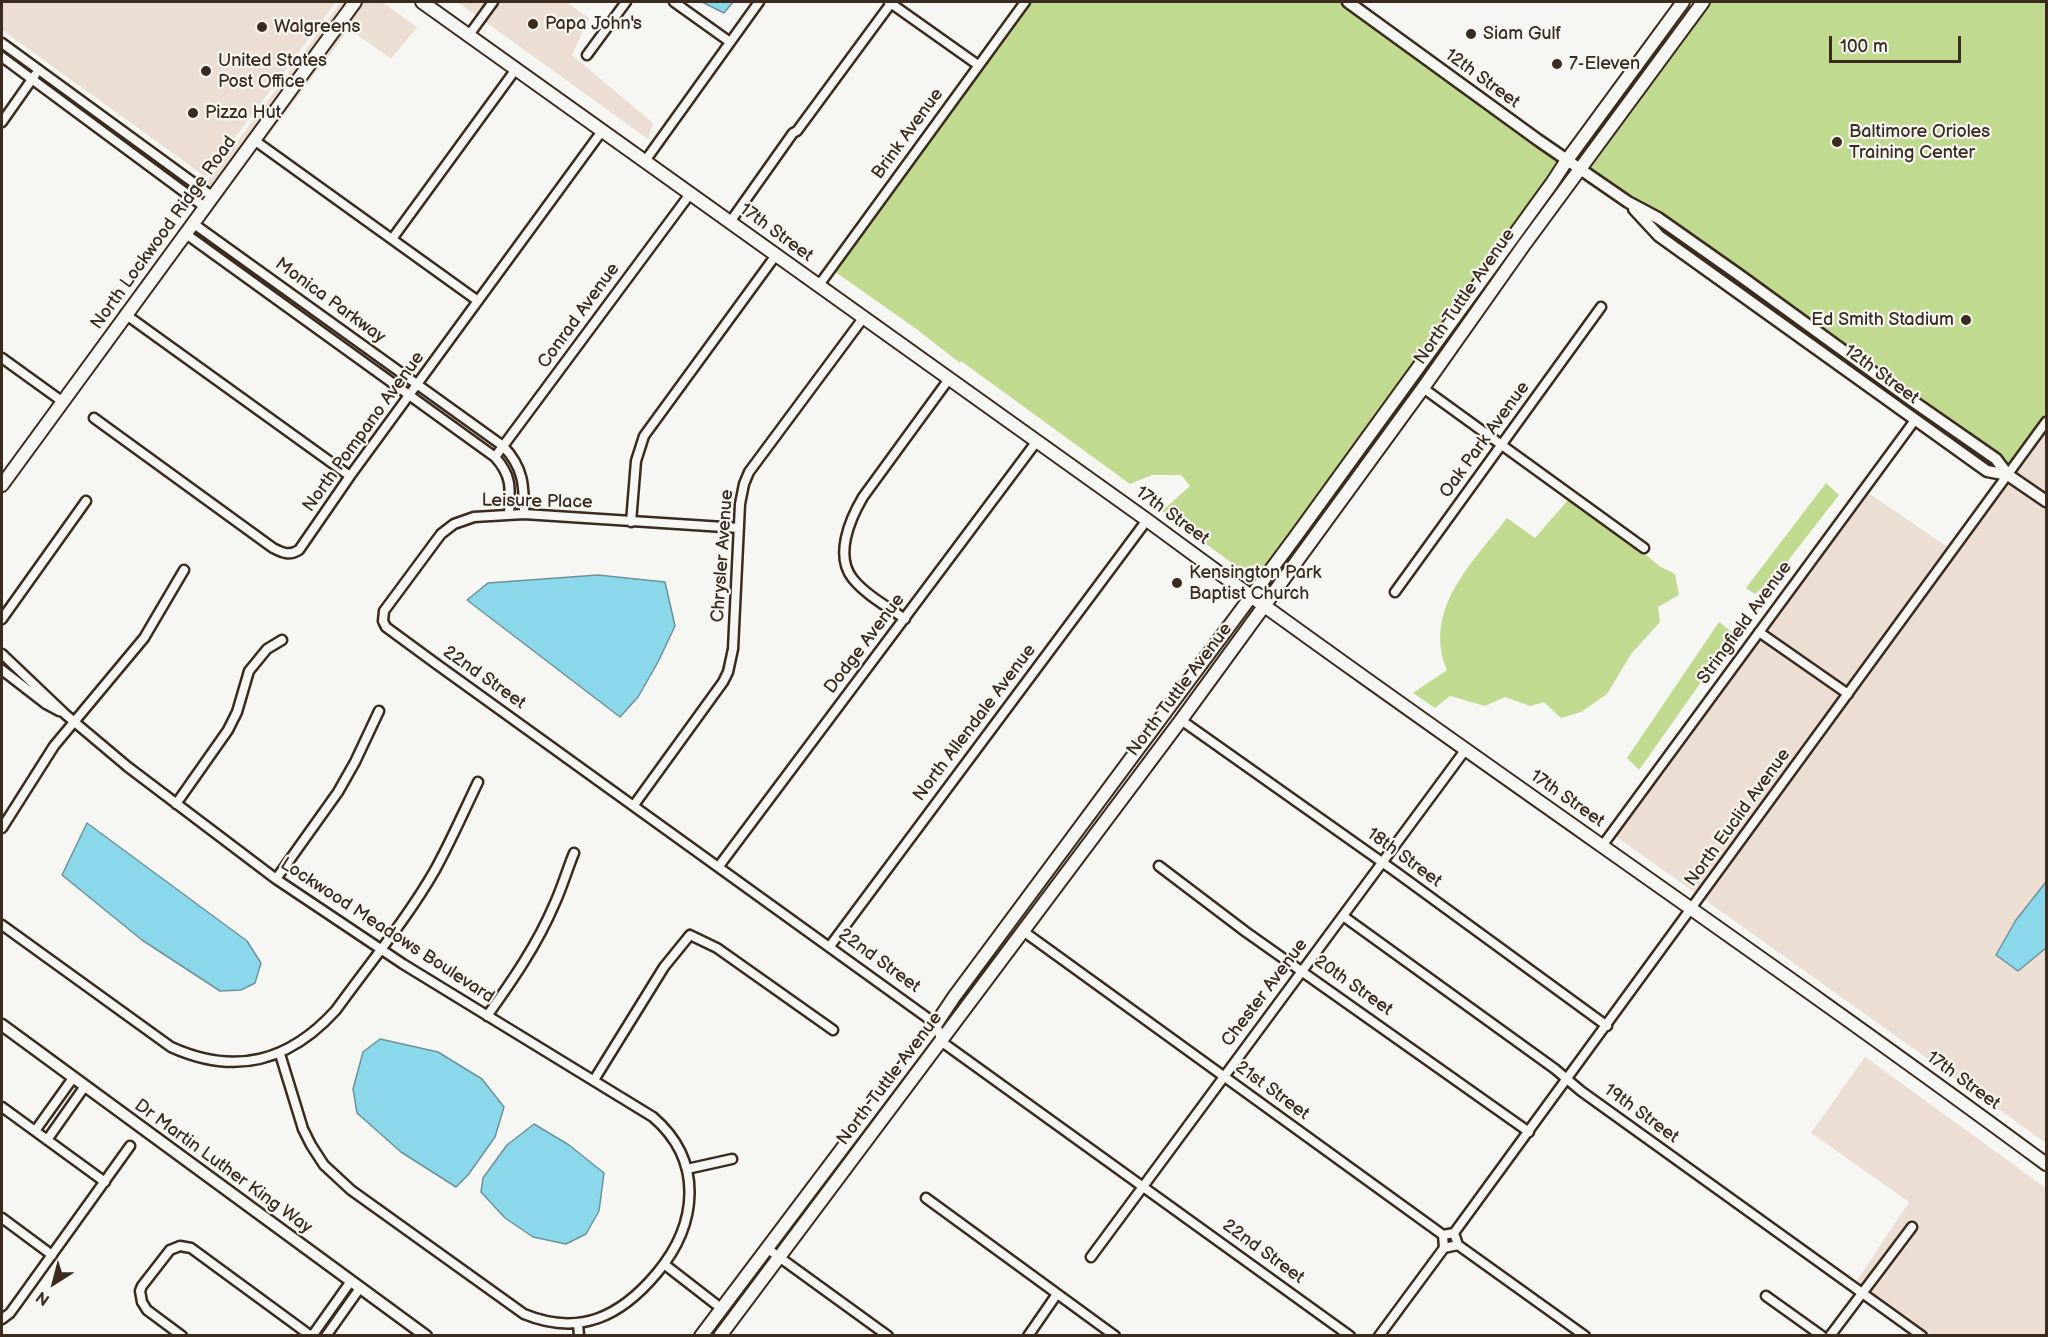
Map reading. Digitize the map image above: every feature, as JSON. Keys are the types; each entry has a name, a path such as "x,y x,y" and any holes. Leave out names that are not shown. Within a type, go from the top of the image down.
{"main road":[{"name":"North Lockwood Ridge Road","path":"2,485 355,2"},
{"name":"17th Street","path":"422,2 2046,1164"},
{"name":"North Tuttle Avenue","path":"701,1335 936,1024 1251,597 1683,2"},
{"path":"1664,54 1667,38 1693,2"},
{"name":"North Tuttle Avenue","path":"720,1335 942,1042 1181,720 1703,2"}],"street":[{"path":"469,35 493,2"},
{"path":"587,55 626,2"},
{"path":"674,2 730,42"},
{"path":"645,161 759,2"},
{"path":"730,222 891,2 978,65"},
{"name":"Brink Avenue","path":"819,285 1025,2"},
{"name":"12th Street","path":"1348,2 1567,160 1628,202 1658,218 1995,459 2008,475 2046,501"},
{"path":"2,43 213,197"},
{"path":"2,57 206,208"},
{"path":"392,239 516,69"},
{"path":"2,122 39,70"},
{"name":"North Pompano Avenue","path":"94,418 282,553 292,554 299,550 350,476 602,131"},
{"path":"254,140 478,301"},
{"name":"Conrad Avenue","path":"495,457 690,194"},
{"name":"12th Street","path":"1628,202 1659,236 1915,420 1987,471 2008,475"},
{"name":"Monica Parkway","path":"194,224 503,446 512,455 524,481 524,514"},
{"name":"Monica Parkway","path":"186,234 495,457 504,467 510,482 508,515"},
{"path":"632,522 636,460 645,436 776,255"},
{"name":"Oak Park Avenue","path":"1395,592 1601,307"},
{"path":"125,314 350,476"},
{"name":"Chrysler Avenue","path":"634,804 714,696 728,672 734,650 741,495 750,472 864,317"},
{"path":"2,358 63,402"},
{"path":"905,619 851,577 845,560 847,534 853,514 863,497 949,379"},
{"path":"1423,388 1644,548"},
{"name":"Stringfield Avenue","path":"1602,846 1915,420"},
{"name":"North Euclid Avenue","path":"1454,1233 2046,422"},
{"name":"Dodge Avenue","path":"719,866 1037,441"},
{"path":"2,619 86,501"},
{"name":"Leisure Place","path":"383,618 384,611 432,545 446,530 461,521 474,517 524,514 739,528"},
{"name":"North Allendale Avenue","path":"830,946 1147,520"},
{"path":"2,828 39,767 74,721 144,638 184,570"},
{"name":"22nd Street","path":"383,618 386,627 936,1024"},
{"path":"1759,632 1848,694"},
{"path":"176,804 228,730 237,712 249,671 267,650 282,640"},
{"name":"Lockwood Meadows Boulevard","path":"2,654 65,714 176,804 276,879 380,950 648,1113 660,1123 678,1146 687,1169"},
{"name":"Lockwood Meadows Boulevard","path":"2,670 46,704 65,714"},
{"path":"276,879 338,792 379,711"},
{"name":"18th Street","path":"1181,720 1382,862 1607,1026"},
{"name":"Chester Avenue","path":"1091,1257 1466,749"},
{"path":"2,926 171,1047 197,1057 235,1062 280,1054 322,1026 380,950 434,871 454,835 478,782"},
{"path":"487,1016 516,976 539,938 574,853"},
{"name":"20th Street","path":"1159,866 1246,932 1529,1132"},
{"name":"19th Street","path":"1343,916 1922,1335"},
{"name":"21st Street","path":"1023,931 1443,1234"},
{"path":"594,1080 663,966 690,935 717,948 833,1030"},
{"path":"936,1024 942,1042"},
{"name":"Dr Martin Luther King Way","path":"2,1025 426,1335"},
{"name":"22nd Street","path":"942,1042 1350,1335"},
{"path":"280,1054 307,1137 324,1165 339,1180 517,1310 552,1323 597,1320 624,1307 643,1290 664,1264 678,1241 687,1218 690,1190 687,1169 732,1159"},
{"path":"35,1131 73,1078"},
{"path":"47,1140 85,1086"},
{"path":"2,1107 105,1182"},
{"path":"2,1319 10,1313 130,1146"},
{"path":"926,1198 1115,1335"},
{"path":"2,1218 52,1255"},
{"path":"1830,1335 1912,1227"},
{"path":"1378,1335 1443,1248 1443,1234 1454,1233 1458,1245 1585,1335"},
{"path":"1443,1248 1458,1245"},
{"path":"182,1335 147,1310 141,1297 142,1286 166,1253 174,1247 190,1248 312,1335 356,1284"},
{"path":"768,1249 888,1335"},
{"path":"664,1264 722,1309"},
{"path":"326,1335 356,1284"},
{"path":"1028,1335 1057,1294"},
{"path":"1766,1296 1822,1335"},
{"path":"579,1323 579,1335"}],"shaded area":[{"path":"2,2 336,2 206,177 2,30"},
{"path":"341,2 349,2 212,190 205,185"},
{"path":"361,2 382,2 417,27 391,59 349,29 264,141 261,139"},
{"path":"457,2 487,2 477,16"},
{"path":"499,2 566,2 589,18 572,55 653,123 648,139 484,21"},
{"path":"2046,430 2046,495 2015,473"},
{"path":"2009,482 2046,508 2046,882 2016,920 2018,970 2046,948 2046,1143 1705,900"},
{"path":"1867,492 1949,548 1847,688 1766,630"},
{"path":"1760,639 1841,696 1697,894 1615,836"},
{"path":"1865,1057 2046,1188 2046,1335 1931,1335 1869,1291 1919,1226 1912,1220 1861,1286 1856,1282 1909,1202 1811,1133"}],"green space":[{"path":"1030,2 1339,2 1560,161 1257,582 1162,511 1190,486 1181,475 1152,475 1130,484 834,271"},
{"path":"1710,2 2046,2 2046,414 2008,467 1917,398 1589,169"},
{"path":"1826,483 1839,495 1780,571 1755,594 1746,588"},
{"path":"1568,500 1659,566 1675,574 1679,595 1658,607 1660,622 1631,654 1607,694 1581,712 1561,718 1544,702 1530,706 1505,697 1485,706 1450,696 1435,708 1413,693 1447,670 1441,648 1441,627 1446,607 1454,588 1479,552 1507,518 1535,538"},
{"path":"1719,622 1733,633 1716,661 1639,770 1627,758"}],"water":[{"path":"702,2 733,2 724,13"},
{"path":"598,575 665,582 675,626 638,697 620,717 467,600 488,583"},
{"path":"87,823 247,941 261,963 255,983 241,990 220,991 142,940 62,875"},
{"path":"2046,882 2046,948 2018,971 1996,955 2016,920"},
{"path":"380,1039 438,1052 482,1079 504,1107 495,1137 468,1175 456,1187 401,1152 357,1113 353,1089 363,1052"},
{"path":"534,1124 569,1145 604,1173 599,1211 586,1234 566,1244 533,1237 505,1218 481,1192 483,1178 507,1145"}],"place":[{"name":"Papa John's","path":"533,24"},
{"name":"Walgreens","path":"262,27"},
{"name":"Siam Gulf","path":"1471,34"},
{"name":"7-Eleven","path":"1557,64"},
{"name":"United States Post Office","path":"206,71"},
{"name":"Pizza Hut","path":"193,113"},
{"name":"Baltimore Orioles Training Center","path":"1837,142"},
{"name":"Ed Smith Stadium","path":"1966,320"},
{"name":"Kensington Park Baptist Church","path":"1177,583"}]}
